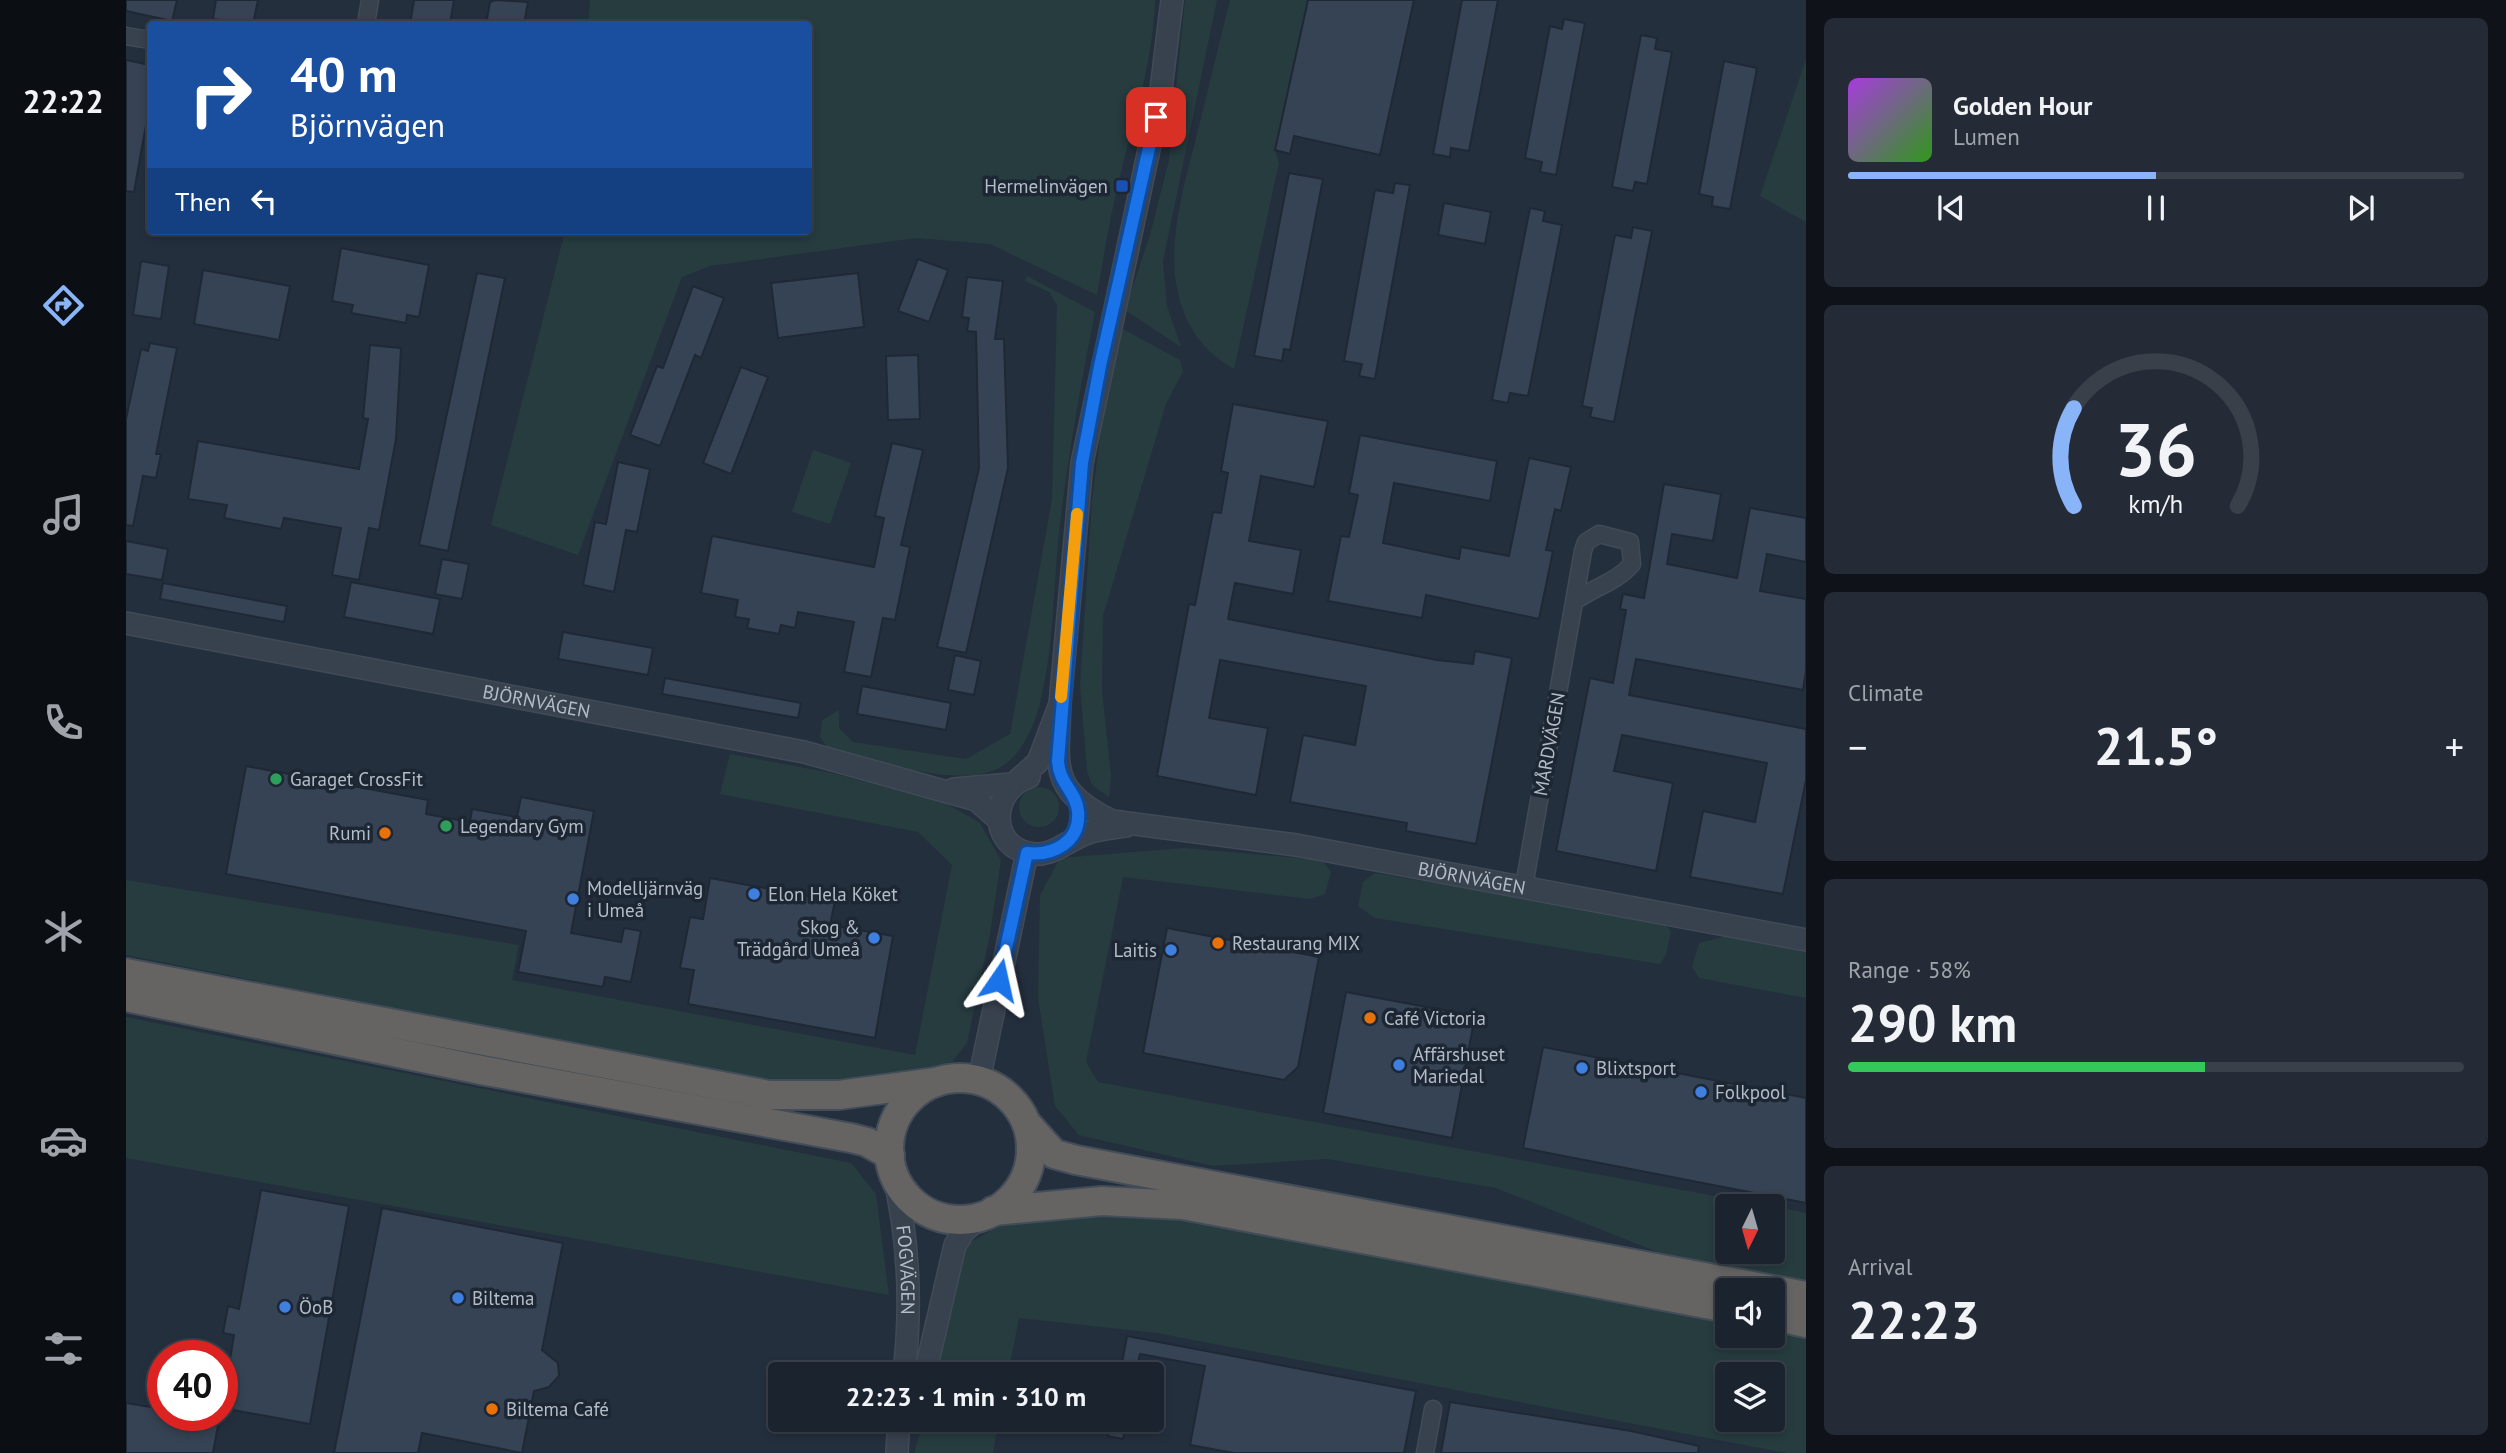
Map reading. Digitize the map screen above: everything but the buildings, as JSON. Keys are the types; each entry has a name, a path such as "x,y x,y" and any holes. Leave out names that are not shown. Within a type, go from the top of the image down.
{"highway":[{"path":"126,973 769,1095 839,1095 958,1078 979,1080 992,1085 1013,1101 1027,1124 1054,1154 1076,1160 1806,1296"},
{"path":"126,998 481,1070 867,1142 891,1162 905,1192 926,1210 956,1219 1102,1201 1184,1205 1715,1306"},
{"path":"891,1162 892,1129 904,1105 913,1095 936,1082"},
{"path":"988,1213 1010,1199 1026,1174 1031,1154 1027,1124"},
{"path":"1785,1318 1806,1322"}],"street":[{"path":"366,21 370,0"},
{"path":"1069,840 1077,823 1078,810 1058,761 1060,704 1082,463 1100,366 1160,98 1172,0"},
{"path":"126,36 147,40"},
{"name":"MÅRDVÄGEN","path":"1524,886 1574,601 1586,542 1599,534 1630,542 1632,564 1622,576 1590,590 1574,601"},
{"name":"BJÖRNVÄGEN","path":"126,623 804,752 976,800 999,820 1006,838 1027,853 1042,855 1090,832 1135,825"},
{"path":"999,820 999,805 1015,782 1038,762 1060,704"},
{"name":"BJÖRNVÄGEN","path":"946,790 1015,782 1032,775 1048,776 1068,789 1092,811 1112,821 1296,845 1806,940"},
{"path":"979,1080 1027,853"},
{"name":"FOGVÄGEN","path":"891,1162 901,1205 907,1253 909,1307 905,1362"},
{"name":"FOGVÄGEN","path":"928,1362 955,1245 964,1231 988,1213"},
{"path":"1425,1453 1433,1409"},
{"path":"898,1451 899,1432"},
{"path":"898,1451 906,1432"}],"green space":[{"path":"590,0 1155,0 1150,50 1113,207 1097,295 990,244 916,238 710,266 682,277 578,555 491,525 564,235 812,235 812,21 588,21"},
{"path":"1185,0 1217,0 1163,261 1167,306 1181,347 1125,310 1150,235 1169,160"},
{"path":"1230,0 1308,0 1275,150 1279,163 1234,369 1204,346 1190,326 1177,289 1174,250 1179,209"},
{"path":"1806,59 1806,222 1760,196"},
{"path":"1027,276 1095,312 1065,485 1044,687 1033,724 1025,742 1007,763 983,774 942,775 837,753 827,747 820,737 822,720 839,710 839,728 853,742 966,759 1010,734 1052,499 1057,305 1049,292 1025,281"},
{"path":"1119,327 1180,360 1183,371 1166,404 1103,616 1102,690 1111,776 1109,797 1092,785 1087,771 1080,685 1092,500"},
{"path":"813,450 851,463 830,524 792,512"},
{"path":"730,754 832,773 945,803 979,822 1001,860 990,934 967,1043 952,1062 887,1079 814,1084 721,1073 126,955 126,880 519,945 512,980 915,1055 952,865 918,832 720,794"},
{"path":"1039,787 1053,793 1059,807 1053,821 1039,827 1025,821 1019,807 1025,793"},
{"path":"1184,848 1322,860 1331,872 1325,894 1310,899 1123,877 1086,1062 1098,1082 1715,1196 1715,1264 1785,1264 1785,1209 1806,1213 1806,1281 1665,1255 1496,1188 1327,1159 1213,1166 1079,1135 1055,1106 1038,998 1040,895 1060,858"},
{"path":"1375,873 1662,921 1671,931 1666,955 1660,964 1375,918 1358,906 1363,882"},
{"path":"1727,936 1806,952 1806,998 1699,978 1692,967 1699,943"},
{"path":"126,1017 851,1163 876,1194 889,1295 126,1158"},
{"path":"1095,1213 1189,1217 1715,1318 1715,1348 1785,1348 1785,1331 1806,1335 1806,1453 1787,1453 1157,1333 1019,1318 1010,1362 938,1362 965,1245 998,1227"},
{"path":"920,1432 997,1432 993,1453 914,1453"}],"slow traffic":[{"path":"1061,697 1077,514"}],"place":[{"name":"Hermelinvägen","path":"1122,186"},
{"name":"Garaget CrossFit","path":"276,779"},
{"name":"Legendary Gym","path":"446,826"},
{"name":"Rumi","path":"385,833"},
{"name":"Elon Hela Köket","path":"754,894"},
{"name":"Modelljärnväg i Umeå","path":"573,899"},
{"name":"Skog & Trädgård Umeå","path":"874,938"},
{"name":"Restaurang MIX","path":"1218,943"},
{"name":"Laitis","path":"1171,950"},
{"name":"Café Victoria","path":"1370,1018"},
{"name":"Affärshuset Mariedal","path":"1399,1065"},
{"name":"Blixtsport","path":"1582,1068"},
{"name":"Folkpool","path":"1701,1092"},
{"name":"Biltema","path":"458,1298"},
{"name":"ÖoB","path":"285,1307"},
{"name":"Biltema Café","path":"492,1409"}],"route":[{"path":"999,980 1027,853 1042,855 1059,849 1069,840 1077,823 1078,810 1073,796 1062,783 1058,761 1073,543 1082,463 1100,366 1156,117"}]}
